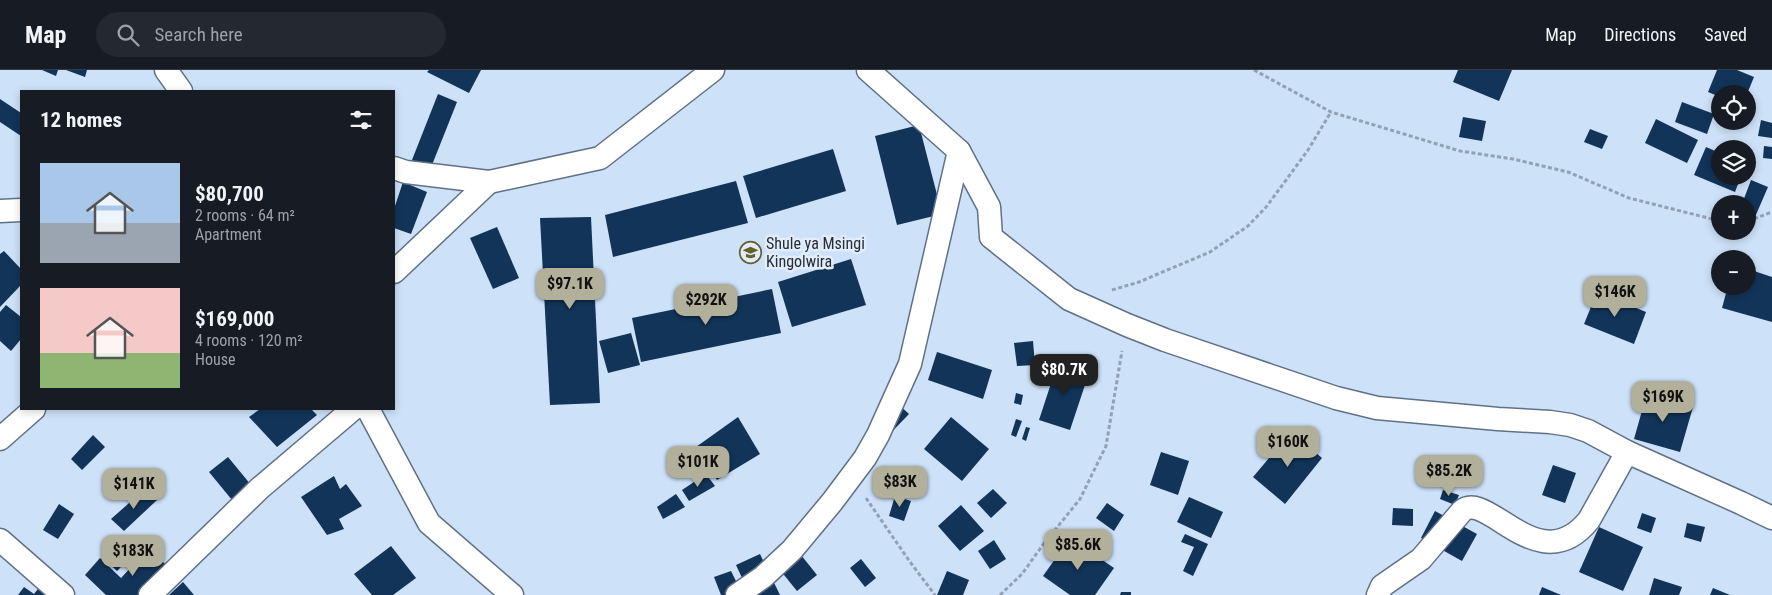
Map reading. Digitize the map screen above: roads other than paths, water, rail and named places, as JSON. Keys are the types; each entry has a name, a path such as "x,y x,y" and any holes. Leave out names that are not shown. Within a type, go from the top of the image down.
{"street":[{"path":"166,70 180,90"},
{"path":"395,168 406,172 490,182 600,158 713,70"},
{"path":"868,70 959,151 988,207 991,237 1070,299 1165,340 1336,398 1359,404 1377,408 1570,425 1588,431 1627,452 1772,518"},
{"path":"737,595 763,576 792,550 832,502 878,435 910,364 959,151"},
{"path":"395,271 490,182"},
{"path":"0,212 20,210"},
{"path":"0,439 33,410"},
{"path":"150,595 260,488 352,410"},
{"path":"369,410 429,523 512,595"},
{"path":"1378,595 1382,586 1422,559 1462,511 1468,507 1479,508 1510,528 1531,538 1554,542 1570,538 1582,529 1589,520 1627,452"},
{"path":"0,540 64,595"}],"place":[{"name":"Shule ya Msingi Kingolwira","path":"750,252"}]}
